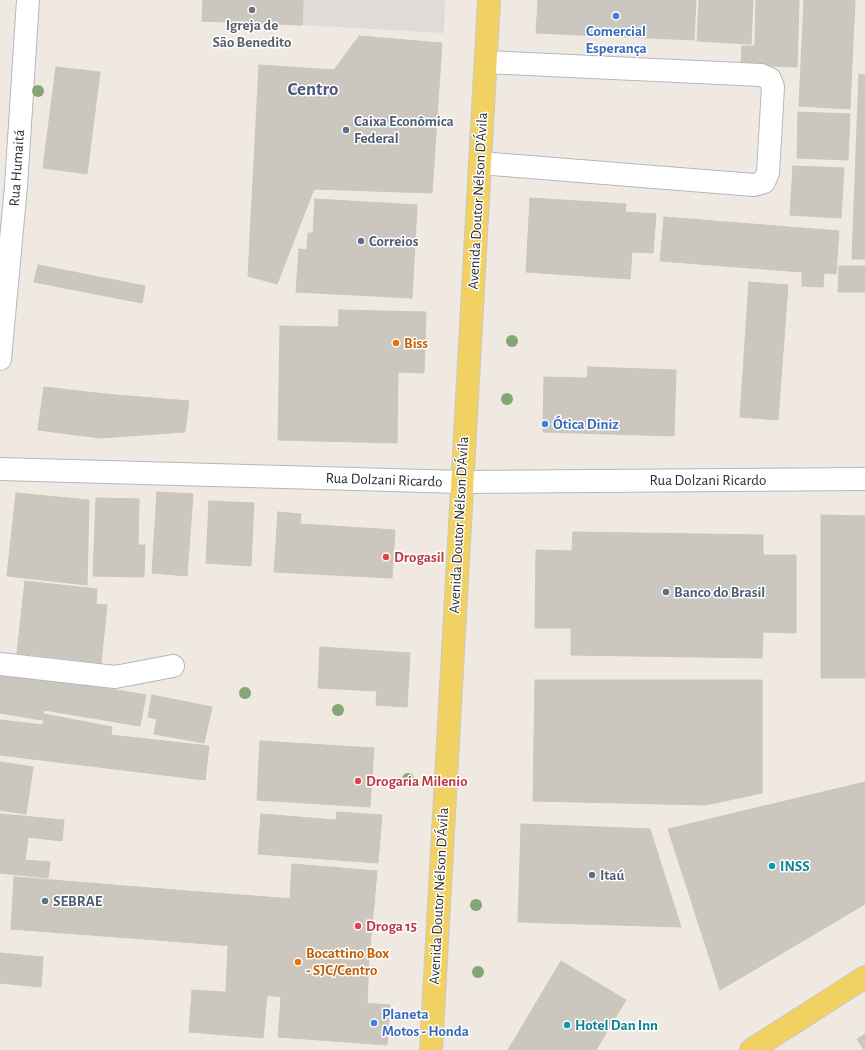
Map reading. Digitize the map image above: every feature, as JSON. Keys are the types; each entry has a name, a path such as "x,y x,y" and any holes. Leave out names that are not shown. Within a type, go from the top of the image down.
{"main road":[{"name":"Avenida Doutor Nélson D'Ávila","path":"431,1050 461,482 489,0"},
{"path":"751,1050 865,977"}],"street":[{"name":"Rua Humaitá","path":"0,359 16,186 28,0"},
{"path":"480,163 754,185 764,182 768,173 773,95 773,87 770,79 760,75 486,62"},
{"name":"Rua Dolzani Ricardo","path":"0,469 461,482 865,479"},
{"path":"0,664 115,677 173,666"}],"shaded area":[{"path":"303,0 445,0 444,33 302,25"}],"building":[{"name":"Igreja de São Benedito","path":"203,0 303,0 302,25 202,21"},
{"name":"Comercial Esperança","path":"538,0 696,0 694,40 536,33"},
{"path":"699,0 753,0 751,44 697,41"},
{"path":"756,0 799,0 797,67 741,65 742,46 755,46"},
{"path":"804,0 855,0 850,109 799,106"},
{"name":"Caixa Econômica Federal","path":"359,36 442,43 432,193 314,189 277,284 248,276 259,65 334,70"},
{"path":"56,67 100,72 87,174 43,168"},
{"path":"859,74 865,75 865,259 852,259"},
{"path":"798,112 850,114 848,160 797,158"},
{"path":"793,166 844,168 841,218 790,215"},
{"path":"530,198 626,204 625,212 656,214 653,253 632,252 630,279 526,272"},
{"name":"Correios","path":"315,199 417,205 412,298 296,292 299,249 307,250 308,233 313,233"},
{"path":"664,217 839,231 836,274 824,273 823,287 802,286 802,272 660,261"},
{"path":"38,265 145,286 142,303 34,282"},
{"path":"839,266 865,266 865,292 838,292"},
{"path":"749,282 788,285 778,420 740,417"},
{"path":"339,310 426,312 424,373 337,370"},
{"path":"280,326 338,327 337,370 398,372 397,443 278,440"},
{"path":"588,367 676,370 674,436 543,432 544,377 587,378"},
{"path":"44,387 105,394 100,438 38,430"},
{"path":"105,394 189,401 185,432 100,438"},
{"path":"157,492 193,494 187,576 152,573"},
{"path":"16,493 89,500 87,585 7,576"},
{"path":"96,498 139,499 138,545 145,545 144,577 93,576"},
{"path":"209,501 254,503 251,566 206,563"},
{"path":"278,512 301,514 300,524 395,530 392,578 274,572"},
{"path":"821,515 865,516 865,678 821,678"},
{"name":"Banco do Brasil","path":"573,532 763,535 763,555 796,555 796,633 763,632 762,658 571,655 571,628 535,628 536,550 572,551"},
{"path":"25,581 97,589 96,604 107,605 101,663 17,653"},
{"path":"320,647 410,653 407,707 376,705 377,691 318,688"},
{"path":"0,671 146,695 140,726 44,710 42,720 0,713"},
{"path":"535,680 762,680 762,793 706,805 533,801"},
{"path":"152,695 212,707 204,743 154,734 157,719 148,717"},
{"path":"44,714 112,727 111,735 209,746 205,780 0,755 0,720 43,725"},
{"path":"260,741 374,748 370,807 257,800"},
{"path":"0,762 33,767 26,814 0,810"},
{"name":"INSS","path":"865,782 865,904 720,990 668,829"},
{"path":"337,812 382,815 378,863 258,854 261,814 336,820"},
{"path":"0,814 64,820 62,841 28,837 25,860 50,862 48,878 0,873"},
{"name":"Itaú","path":"521,824 650,829 681,927 518,922"},
{"path":"292,864 377,871 374,905 290,899"},
{"path":"14,877 200,892 196,943 11,929"},
{"path":"200,892 374,905 369,957 196,943"},
{"name":"Bocattino Box - SJC/Centro","path":"228,945 369,957 368,979 227,968"},
{"path":"0,953 43,957 41,987 0,983"},
{"name":"Hotel Dan Inn","path":"561,961 626,1000 596,1050 508,1050"},
{"path":"227,968 368,979 367,1004 226,992"},
{"path":"192,990 267,995 263,1038 189,1032"},
{"path":"281,997 390,1005 387,1045 278,1037"},
{"path":"865,1034 865,1050 864,1050 857,1039"}],"place":[{"name":"Igreja de São Benedito","path":"252,10"},
{"name":"Comercial Esperança","path":"616,16"},
{"name":"Caixa Econômica Federal","path":"346,130"},
{"name":"Correios","path":"361,241"},
{"name":"Biss","path":"396,343"},
{"name":"Ótica Diniz","path":"545,424"},
{"name":"Drogasil","path":"386,557"},
{"name":"Banco do Brasil","path":"666,592"},
{"name":"Drogaria Milenio","path":"358,781"},
{"name":"INSS","path":"772,866"},
{"name":"Itaú","path":"592,875"},
{"name":"SEBRAE","path":"45,901"},
{"name":"Droga 15","path":"358,926"},
{"name":"Bocattino Box - SJC/Centro","path":"298,962"},
{"name":"Planeta Motos - Honda","path":"374,1023"},
{"name":"Hotel Dan Inn","path":"567,1025"}],"district":[{"name":"Centro","path":"313,89"}]}
